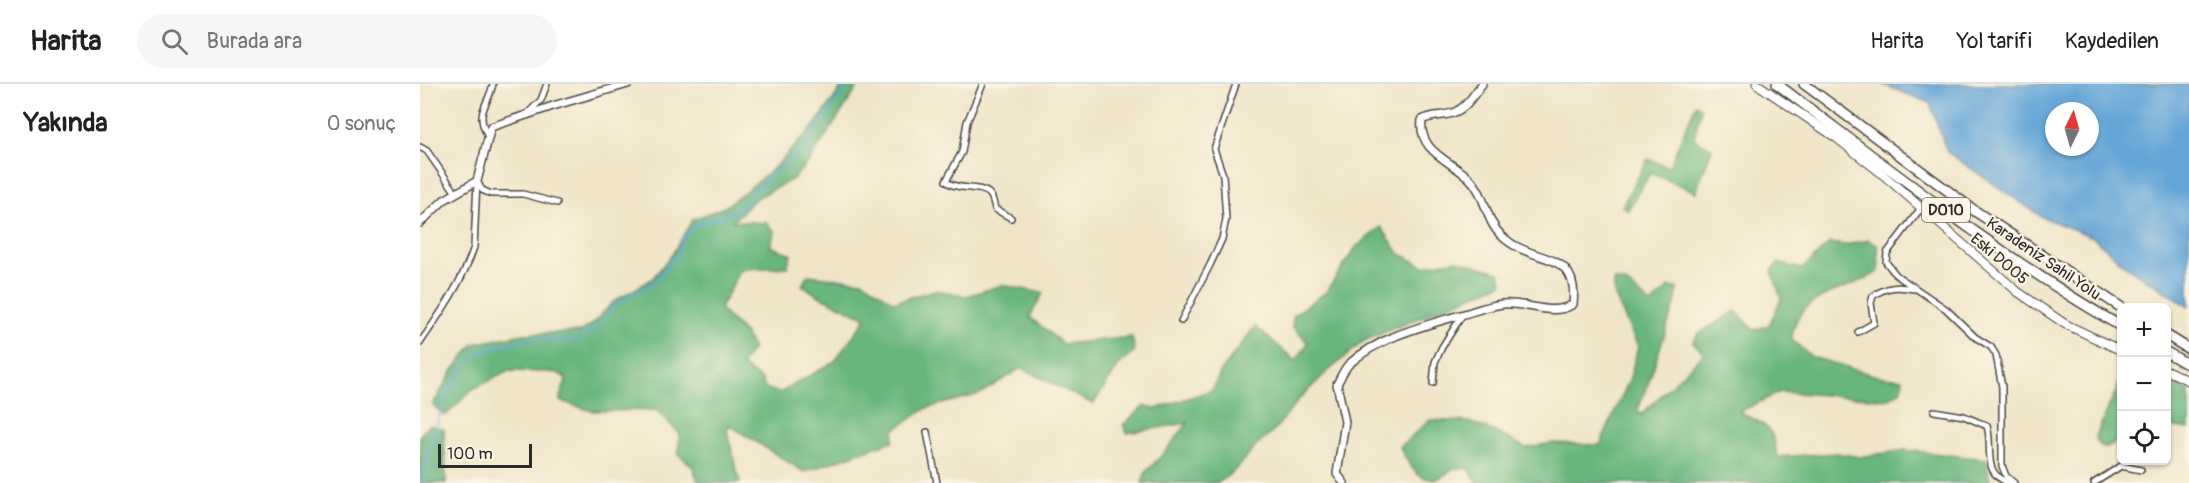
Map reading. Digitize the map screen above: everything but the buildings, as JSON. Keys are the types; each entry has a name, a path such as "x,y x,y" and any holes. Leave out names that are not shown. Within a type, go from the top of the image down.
{"highway":[{"name":"Karadeniz Sahil Yolu","path":"1777,84 1912,186 2002,249 2117,324"},
{"name":"Karadeniz Sahil Yolu","path":"1804,84 1983,217 2117,305"},
{"path":"2171,338 2189,349"},
{"path":"2171,355 2189,365"}],"main road":[{"name":"Eski D005","path":"1757,84 1838,139 2018,292 2065,324 2117,349"},
{"path":"2171,372 2189,381"}],"street":[{"path":"488,137 482,126 483,108 493,84"},
{"path":"525,116 541,100 547,84"},
{"path":"420,343 453,291 474,247 477,181 491,127 628,84"},
{"path":"983,84 967,122 962,152 946,181 956,188 986,191 992,196 995,209 1011,218"},
{"path":"1181,321 1222,239 1226,219 1223,175 1214,149 1236,84"},
{"path":"1344,483 1337,474 1345,422 1337,384 1348,365 1370,350 1408,330 1463,314 1502,304 1526,304 1553,310 1566,308 1573,304 1575,287 1568,271 1558,262 1533,255 1502,237 1491,223 1482,193 1468,177 1431,151 1421,129 1422,120 1431,115 1455,112 1468,103 1482,84"},
{"path":"420,147 427,151 456,193"},
{"path":"420,223 444,200 477,181"},
{"path":"477,181 482,190 492,194 523,194 557,203"},
{"path":"1921,208 1887,254 1886,262 1896,275 1946,309 1975,338 1990,347 1996,355 2002,387 2002,466 2012,483"},
{"path":"1858,332 1874,323 1871,303 1873,296 1890,287 1898,286 1918,290"},
{"path":"1433,383 1435,362 1463,314"},
{"path":"1934,411 1964,416 1987,426 1990,435 1991,470 2000,480 2012,483"},
{"path":"927,432 938,483"},
{"path":"2094,483 2121,466 2141,470"}],"green space":[{"path":"844,84 860,84 810,160 793,179 755,199 733,221 767,223 775,232 770,246 791,254 787,267 744,269 739,272 720,309 745,334 753,349 741,365 762,380 765,388 780,393 835,361 866,318 819,296 802,285 808,275 863,281 894,302 935,290 967,296 1002,285 1043,293 1030,317 1063,344 1132,337 1135,351 1120,364 1093,404 1021,368 980,394 927,408 894,430 893,441 804,472 729,425 727,431 740,483 699,483 692,466 678,454 680,434 656,410 592,411 560,401 566,378 558,373 509,371 473,389 445,416 433,405 453,370 474,344 523,334 580,332 593,324 613,302 652,279 673,253 693,219 725,207 773,169 815,125"},
{"path":"1696,104 1701,108 1694,139 1712,148 1696,192 1650,173 1628,210 1622,206 1648,159 1669,167"},
{"path":"1381,227 1399,253 1423,266 1457,260 1499,272 1503,283 1364,341 1301,397 1273,432 1257,445 1234,471 1218,483 1142,483 1146,472 1188,423 1127,433 1123,425 1144,406 1156,409 1212,390 1220,373 1255,326 1296,361 1308,343 1292,326 1294,315 1326,292 1356,247"},
{"path":"1869,240 1878,246 1879,271 1812,303 1802,312 1795,324 1792,340 1812,357 1877,376 1903,379 1901,391 1888,399 1780,392 1739,412 1767,427 1776,446 1777,457 1837,453 1860,457 1905,450 1986,459 1990,483 1478,483 1469,469 1453,468 1439,478 1424,478 1414,470 1400,447 1430,420 1469,422 1526,448 1552,443 1600,445 1630,378 1638,347 1614,294 1614,280 1626,283 1651,304 1669,287 1677,288 1676,300 1637,412 1642,414 1704,353 1693,342 1698,334 1736,311 1754,330 1769,325 1781,299 1772,271 1778,263 1802,269 1830,243 1845,245"},
{"path":"2171,385 2189,391 2189,429 2171,427"},
{"path":"2117,388 2117,442 2104,448 2097,442 2096,436"},
{"path":"430,425 444,429 446,483 420,483 420,435"}],"water":[{"path":"1881,84 2189,84 2189,307 2125,266 2093,237 2042,217 1947,152 1930,103"}],"waterway":[{"path":"424,483 428,454 446,394 468,361 487,350 531,338 575,341 600,325 614,305 654,282 678,253 682,239 698,224 732,212 745,203 755,190 804,147 848,84"}]}
